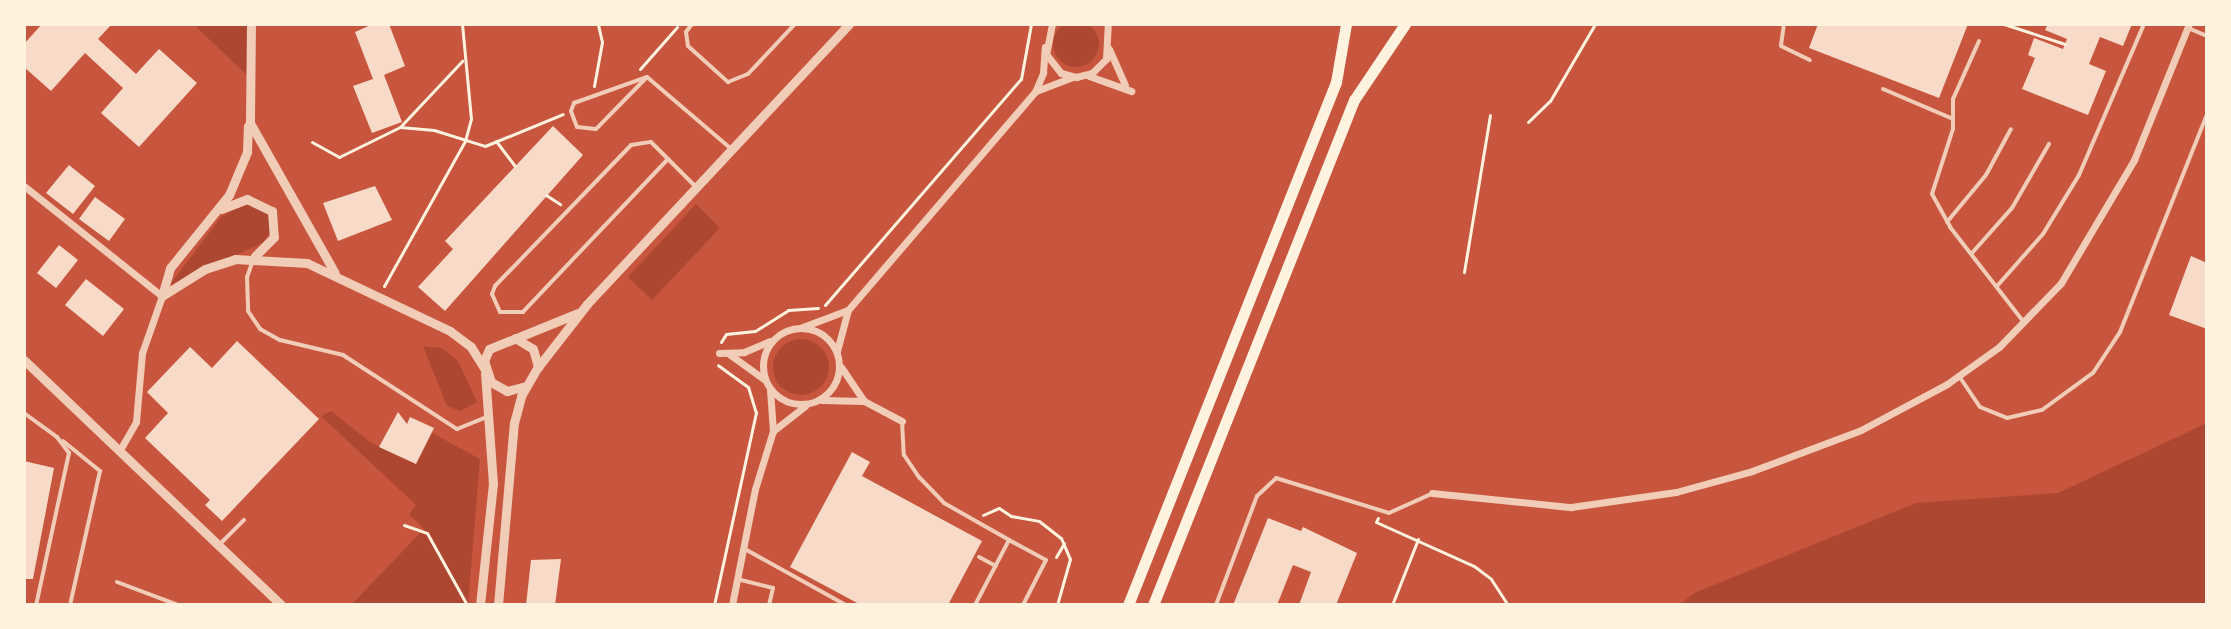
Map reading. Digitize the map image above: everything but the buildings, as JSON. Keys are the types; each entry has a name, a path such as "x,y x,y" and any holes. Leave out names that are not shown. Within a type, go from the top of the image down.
{"main road":[{"path":"1128,605 1336,82 1346,24"},
{"path":"1153,605 1354,100 1405,24"}],"street":[{"path":"121,448 136,422 142,353 170,268 221,209 247,152 251,24"},
{"path":"498,605 514,423 538,367 578,313 849,24"},
{"path":"773,431 815,402 837,379 838,357 848,310 1035,92 1043,73 1045,47 1052,24"},
{"path":"1045,47 1054,68 1128,89 1101,24"},
{"path":"1035,92 1100,67 1109,45 1108,24"},
{"path":"1432,493 1571,507 1676,492 1752,471 1861,430 1959,376 2024,323 2061,283 2119,188 2188,26"},
{"path":"247,111 256,138 337,276"},
{"path":"24,186 162,296"},
{"path":"221,209 247,199 272,211 274,237 255,256"},
{"path":"162,296 205,269 255,256 307,263 450,331 471,347 485,371 507,391 529,384"},
{"path":"719,353 729,354 848,310"},
{"path":"480,605 493,484 491,413 485,371 489,349 509,338 578,313"},
{"path":"800,328 818,332 838,357 864,401"},
{"path":"509,338 533,349 538,367"},
{"path":"732,605 743,547 773,431 764,353 775,338"},
{"path":"729,354 792,404 864,401 902,421"},
{"path":"24,360 121,448 281,605"}],"lane":[{"path":"692,24 686,32 688,46 722,80 736,82 795,24"},
{"path":"1784,24 1781,46 1810,60"},
{"path":"1998,285 2043,234 2079,175 2144,24"},
{"path":"2188,26 2207,36"},
{"path":"1979,41 1953,99 1953,119 1932,194 1946,222 1998,285 2024,323"},
{"path":"647,77 596,129 577,127 571,111 581,98 647,77"},
{"path":"647,77 731,149"},
{"path":"1883,89 1953,119"},
{"path":"1959,376 1980,407 2007,418 2042,410 2093,373 2120,332 2207,114"},
{"path":"1946,222 1986,175 2011,129"},
{"path":"668,159 523,312 500,312 492,294 495,286 638,141 651,142 668,159 696,187"},
{"path":"1972,253 2012,208 2049,144"},
{"path":"255,256 247,277 248,311 271,336 343,355 457,429 491,413"},
{"path":"24,413 100,471 70,605"},
{"path":"902,421 904,455 944,503 1046,560 1023,605"},
{"path":"36,605 69,453 57,437"},
{"path":"1216,605 1257,496 1268,482 1286,477 1381,512 1397,512 1432,493"},
{"path":"219,545 244,520"},
{"path":"975,605 1009,540"},
{"path":"743,547 846,605"},
{"path":"979,557 996,566"},
{"path":"737,579 773,588 769,605"},
{"path":"117,582 178,605"}],"path":[{"path":"379,297 465,141 471,119 462,61 462,24"},
{"path":"595,78 602,42 598,24"},
{"path":"628,81 680,24"},
{"path":"1528,122 1550,101 1595,24"},
{"path":"2004,24 2065,44"},
{"path":"312,142 339,157 400,127 462,61"},
{"path":"400,127 434,130 485,146 571,111"},
{"path":"1464,272 1490,115"},
{"path":"496,141 515,166"},
{"path":"546,195 569,209"},
{"path":"976,521 999,508 1039,521 1064,543 1070,559 1057,605"},
{"path":"1381,512 1376,522 1474,566 1491,579 1508,605"},
{"path":"404,525 427,533 467,605"},
{"path":"1392,605 1418,539"},
{"path":"1046,560 1056,556 1064,543"}],"shaded area":[{"path":"1076,21 1092,28 1099,44 1092,60 1076,67 1060,60 1053,44 1060,28"},
{"path":"193,24 251,24 248,76"},
{"path":"251,201 270,214 272,229 264,242 169,286 221,217"},
{"path":"696,204 720,228 652,300 628,277"},
{"path":"801,339 821,347 829,367 821,387 801,395 781,387 773,367 781,347"},
{"path":"423,346 441,348 458,361 477,402 460,411 447,406"},
{"path":"331,411 370,442 416,464 432,433 480,459 468,605 351,605 424,529 409,514 416,505 321,416"},
{"path":"2207,423 2207,605 1680,605 1694,593 1916,503 2058,493"}]}
